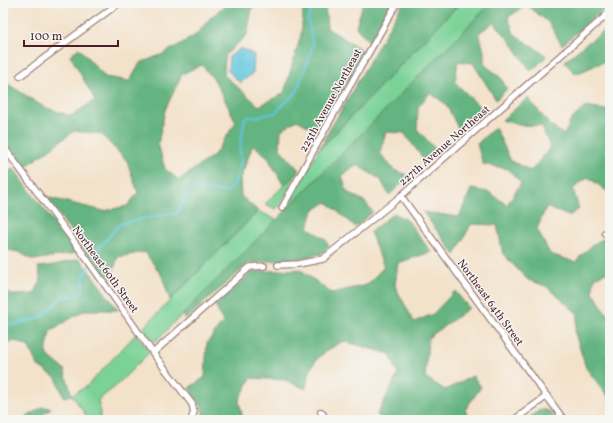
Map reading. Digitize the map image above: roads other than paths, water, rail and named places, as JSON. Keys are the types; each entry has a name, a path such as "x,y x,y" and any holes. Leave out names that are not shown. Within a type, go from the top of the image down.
{"street":[{"path":"20,76 119,3"},
{"name":"225th Avenue Northeast","path":"282,208 397,3"},
{"name":"227th Avenue Northeast","path":"278,265 298,264 323,259 401,196 610,12"},
{"name":"Northeast 60th Street","path":"3,146 87,259 153,353 192,404 194,412 191,420"},
{"name":"Northeast 64th Street","path":"401,196 564,420"},
{"path":"153,353 250,267 264,266"},
{"path":"514,420 547,396"},
{"path":"321,412 327,420"}],"water":[{"path":"241,48 254,55 253,73 240,83 228,71 229,57"}],"waterway":[{"path":"3,325 17,324 42,317 63,296 77,296 83,290 84,276 98,249 120,224 166,214 176,214 187,194 195,189 225,192 234,186 241,162 240,146 245,117 256,117 275,113 297,91 313,45 308,19 315,3"}]}
